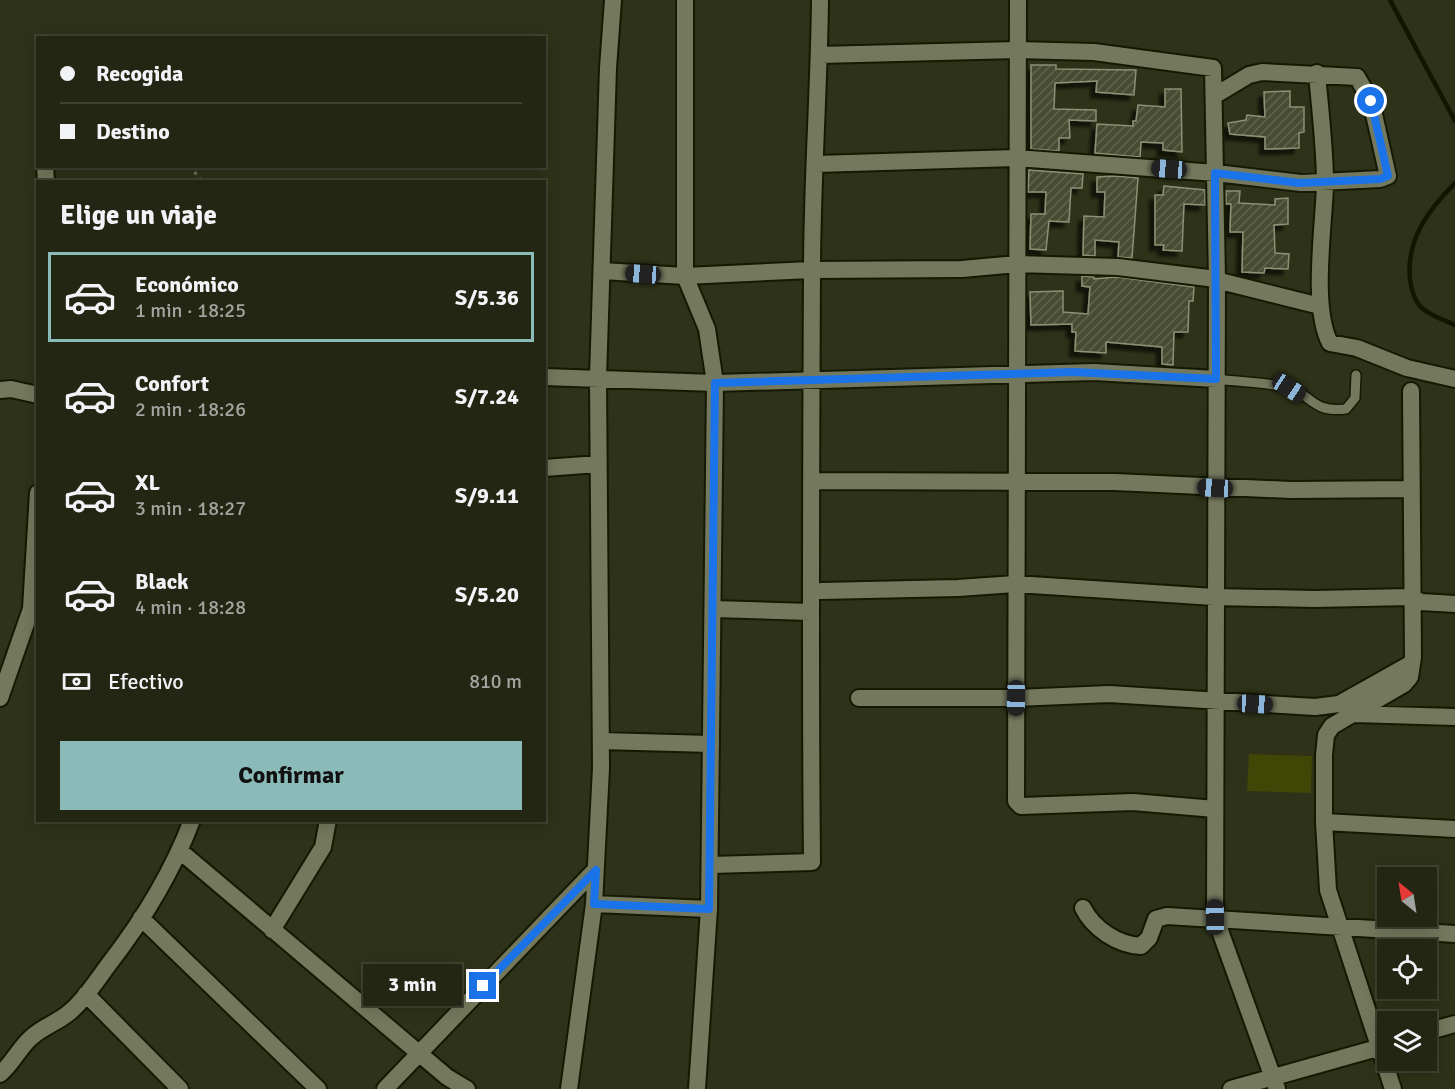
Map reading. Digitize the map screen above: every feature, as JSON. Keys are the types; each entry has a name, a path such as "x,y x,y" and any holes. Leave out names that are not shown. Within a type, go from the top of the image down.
{"street":[{"path":"569,1089 594,904 596,870 601,741 598,378 608,68 613,0"},
{"path":"685,0 685,276 707,329 715,383 709,909 697,1089"},
{"path":"710,865 812,862 810,612 813,481 812,270 820,0"},
{"path":"1018,0 1015,373 1016,801 1021,806 1133,802 1215,809"},
{"path":"819,55 1017,50 1094,52 1213,68 1217,280 1214,597 1215,917 1274,1082"},
{"path":"816,164 1016,158 1215,173 1300,183 1380,179 1388,176 1371,101 1357,77 1317,73 1262,72 1249,75 1214,96"},
{"path":"1317,73 1325,181 1320,306 1324,333 1330,343 1357,348 1407,368 1455,379"},
{"path":"602,271 685,276 812,270 962,269 1017,264 1118,267 1217,280 1320,306"},
{"path":"546,377 715,383 813,378 1094,372 1216,379"},
{"path":"0,390 21,390 36,394"},
{"path":"1377,1030 1338,925 1328,890 1324,822 1326,735 1332,726 1404,684 1410,677 1412,663 1411,391"},
{"path":"546,468 598,464"},
{"path":"813,481 1115,482 1215,488 1410,489"},
{"path":"0,698 30,609 36,522"},
{"path":"821,591 958,588 1015,584 1214,597 1314,600 1411,597 1421,602 1455,604"},
{"path":"713,609 810,612"},
{"path":"859,698 1016,698 1110,694 1315,707 1339,704 1412,663"},
{"path":"1353,714 1455,717"},
{"path":"601,741 711,744"},
{"path":"0,1074 19,1055 32,1036 61,1019 86,994 141,918 180,851 191,822"},
{"path":"272,930 322,847 328,822"},
{"path":"1324,822 1455,829"},
{"path":"180,851 447,1077 467,1089"},
{"path":"384,1089 596,870"},
{"path":"594,904 709,909"},
{"path":"1083,908 1095,927 1131,946 1141,946 1149,938 1156,919 1167,916 1215,917 1455,934"},
{"path":"141,918 318,1089"},
{"path":"86,994 180,1089"},
{"path":"1437,1029 1455,1024"},
{"path":"1232,1089 1274,1082 1377,1048"},
{"path":"1389,1071 1393,1089"}],"lane":[{"path":"1216,379 1289,388 1318,407 1331,411 1346,409 1355,398 1356,375"}],"green space":[{"path":"1249,754 1312,756 1311,793 1247,791"}],"building":[{"path":"1031,65 1056,65 1056,69 1136,70 1134,95 1096,92 1097,81 1055,83 1054,109 1096,110 1096,121 1069,120 1070,138 1059,138 1059,151 1031,149"},
{"path":"1165,89 1181,89 1182,152 1163,150 1163,143 1141,142 1140,157 1095,153 1097,124 1133,126 1138,105 1165,107"},
{"path":"1290,91 1290,107 1304,107 1304,132 1299,133 1299,148 1265,149 1265,137 1230,134 1228,123 1246,120 1247,115 1265,117 1264,92"},
{"path":"1029,170 1083,174 1082,188 1071,188 1069,222 1049,221 1046,250 1030,249 1031,214 1045,214 1046,192 1028,192"},
{"path":"1097,177 1138,178 1132,258 1118,257 1119,242 1095,240 1095,256 1083,255 1084,216 1104,217 1105,192 1097,192"},
{"path":"1164,186 1205,190 1205,205 1184,204 1182,251 1163,250 1164,245 1155,245 1155,195 1163,195"},
{"path":"1226,191 1240,191 1239,203 1275,205 1275,199 1288,198 1288,224 1274,225 1275,253 1289,254 1288,269 1265,268 1264,273 1242,272 1243,232 1230,232 1231,204 1226,204"},
{"path":"1082,276 1094,277 1094,279 1117,277 1194,287 1193,301 1189,301 1188,332 1174,332 1173,365 1162,364 1162,347 1106,342 1106,353 1075,351 1076,332 1072,332 1072,324 1031,325 1030,292 1063,291 1063,312 1088,314 1090,287 1082,286"}],"waterway":[{"path":"1390,0 1455,121"},
{"path":"1455,183 1436,204 1421,226 1415,239 1410,265 1411,287 1415,299 1429,313 1455,325"}],"route":[{"path":"483,986 596,870 594,904 709,909 715,383 813,378 1074,372 1216,379 1215,173 1300,183 1380,179 1388,176 1371,101"}]}
